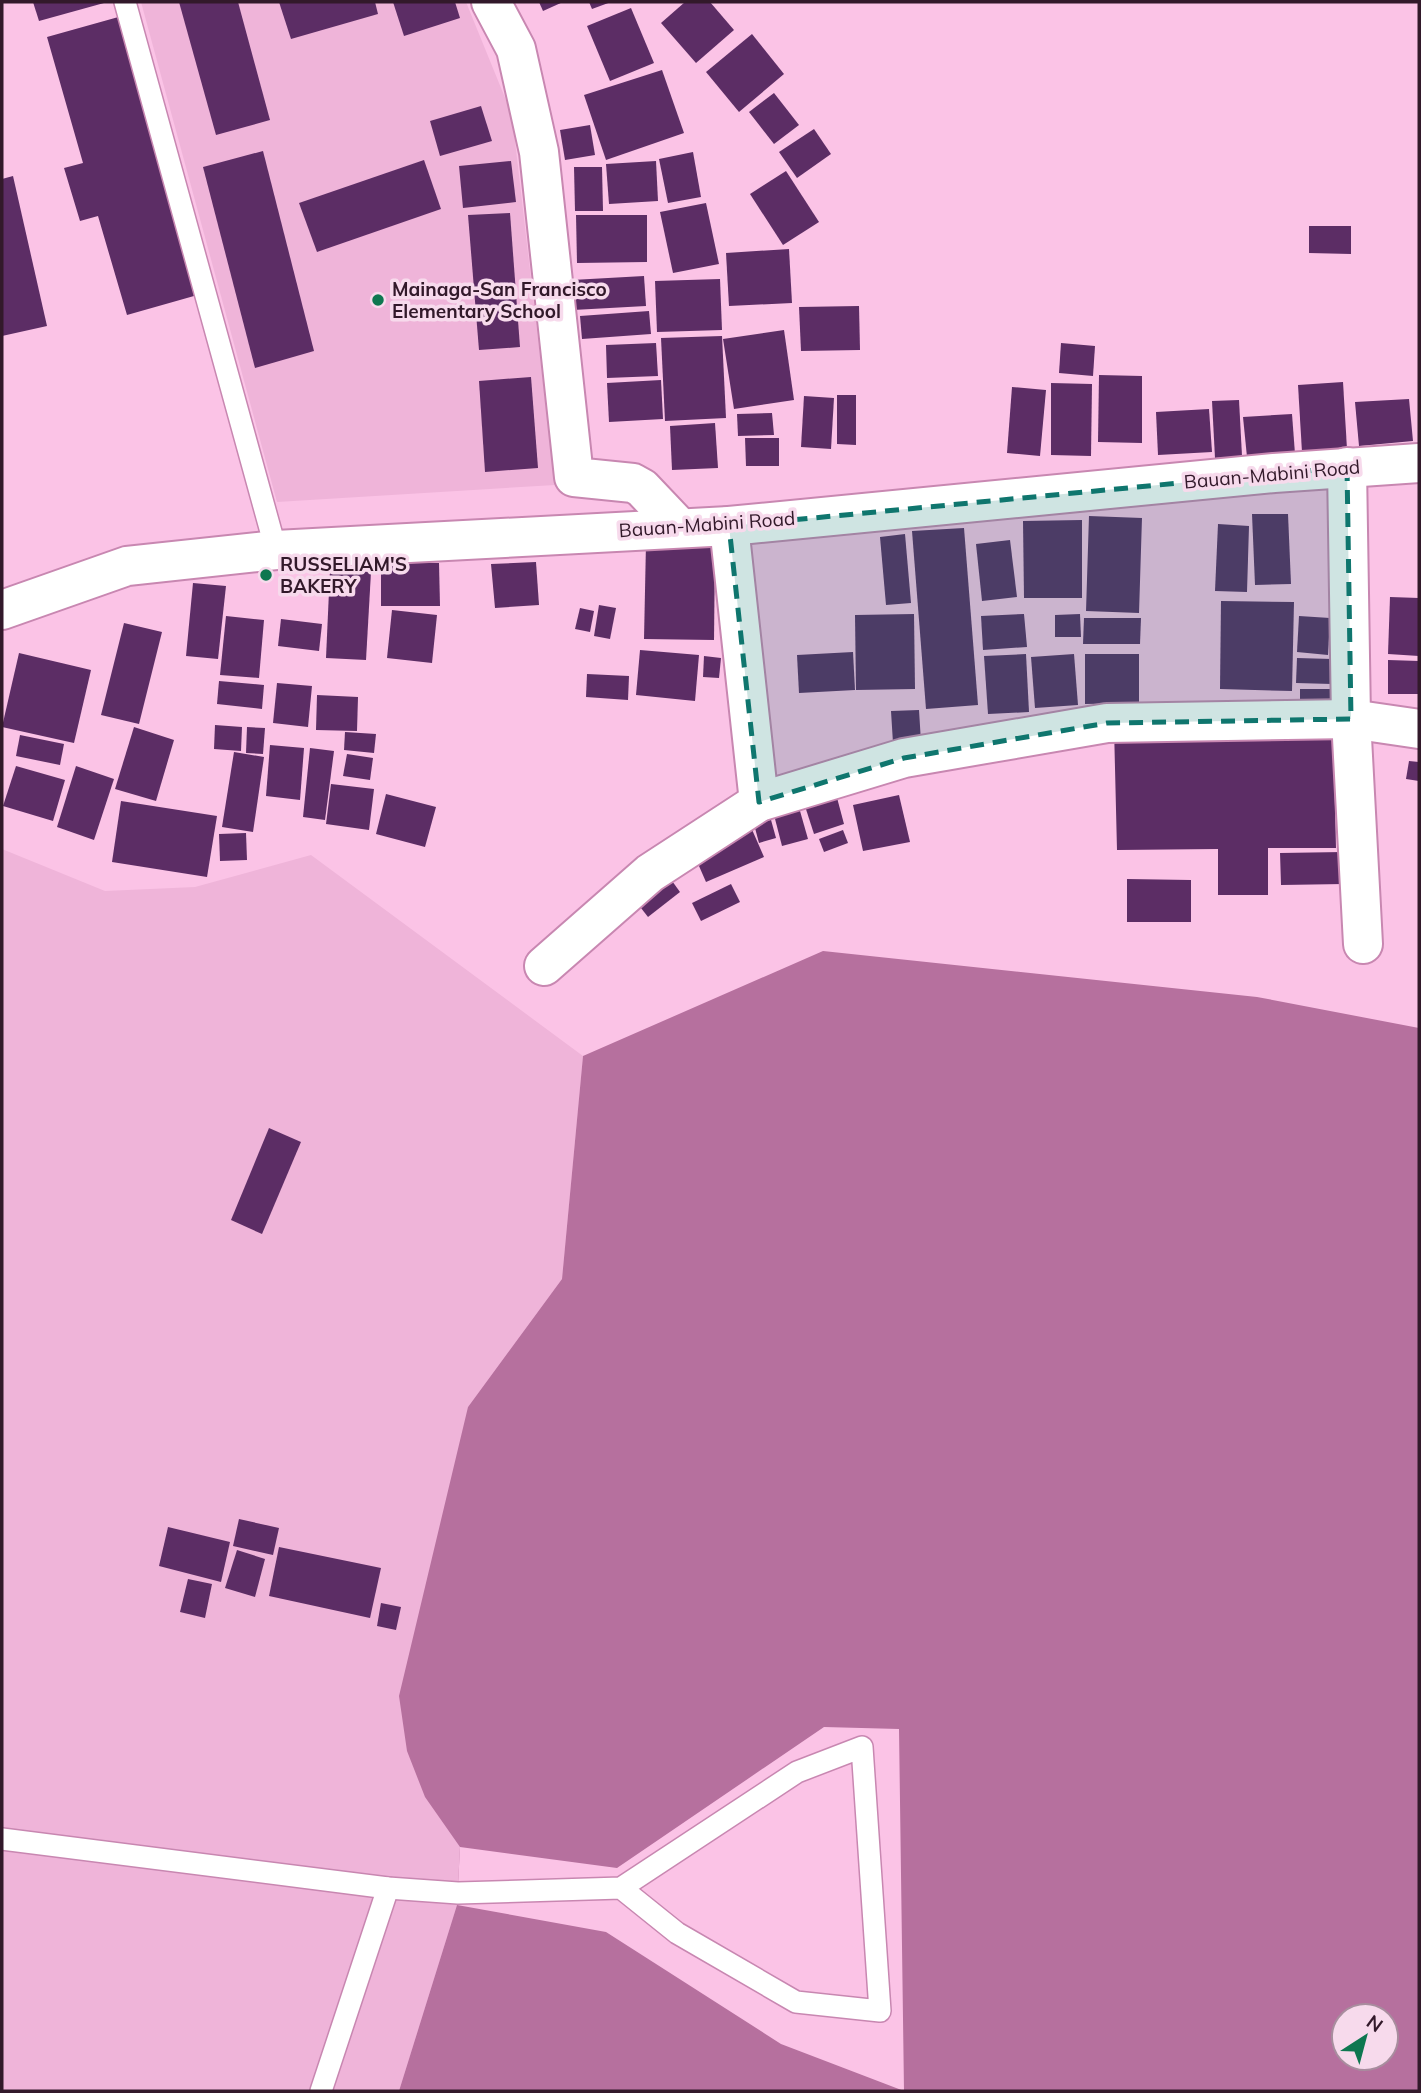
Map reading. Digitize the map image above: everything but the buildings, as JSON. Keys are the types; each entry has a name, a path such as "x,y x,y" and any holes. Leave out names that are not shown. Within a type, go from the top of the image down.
{"street":[{"path":"491,2 516,49 539,152 574,477 633,482 679,527"},
{"name":"Bauan-Mabini Road","path":"2,610 127,566 276,550 638,528 729,526 1347,467 1419,463"},
{"path":"1347,467 1351,719 1363,944"},
{"path":"729,526 759,802"},
{"path":"544,966 650,873 759,802 904,758 1107,723 1351,719 1419,729"}],"lane":[{"path":"125,2 276,550"},
{"path":"2,1839 388,1888 458,1893 621,1888 797,1772 862,1746 880,2011 796,2002 677,1933 621,1888"},
{"path":"321,2091 388,1888"}],"highlighted area":[{"path":"1347,467 1351,719 1107,723 904,758 759,802 729,526"}],"shaded area":[{"name":"Mainaga-San Francisco Elementary School","path":"141,2 466,2 512,115 555,485 277,502"},
{"path":"2,849 105,891 195,887 311,855 583,1056 562,1279 468,1407 617,1868 457,1905 399,2091 2,2091"},
{"path":"823,951 1257,997 1419,1028 1419,2091 399,2091 457,1905 460,1847 425,1797 407,1751 399,1696 468,1407 562,1279 583,1056"}],"pier":[{"path":"824,1727 899,1729 904,2091 781,2044 606,1932 457,1905 460,1847 617,1868"}],"place":[{"name":"Mainaga-San Francisco Elementary School","path":"378,300"},
{"name":"RUSSELIAM'S BAKERY","path":"266,575"}]}
